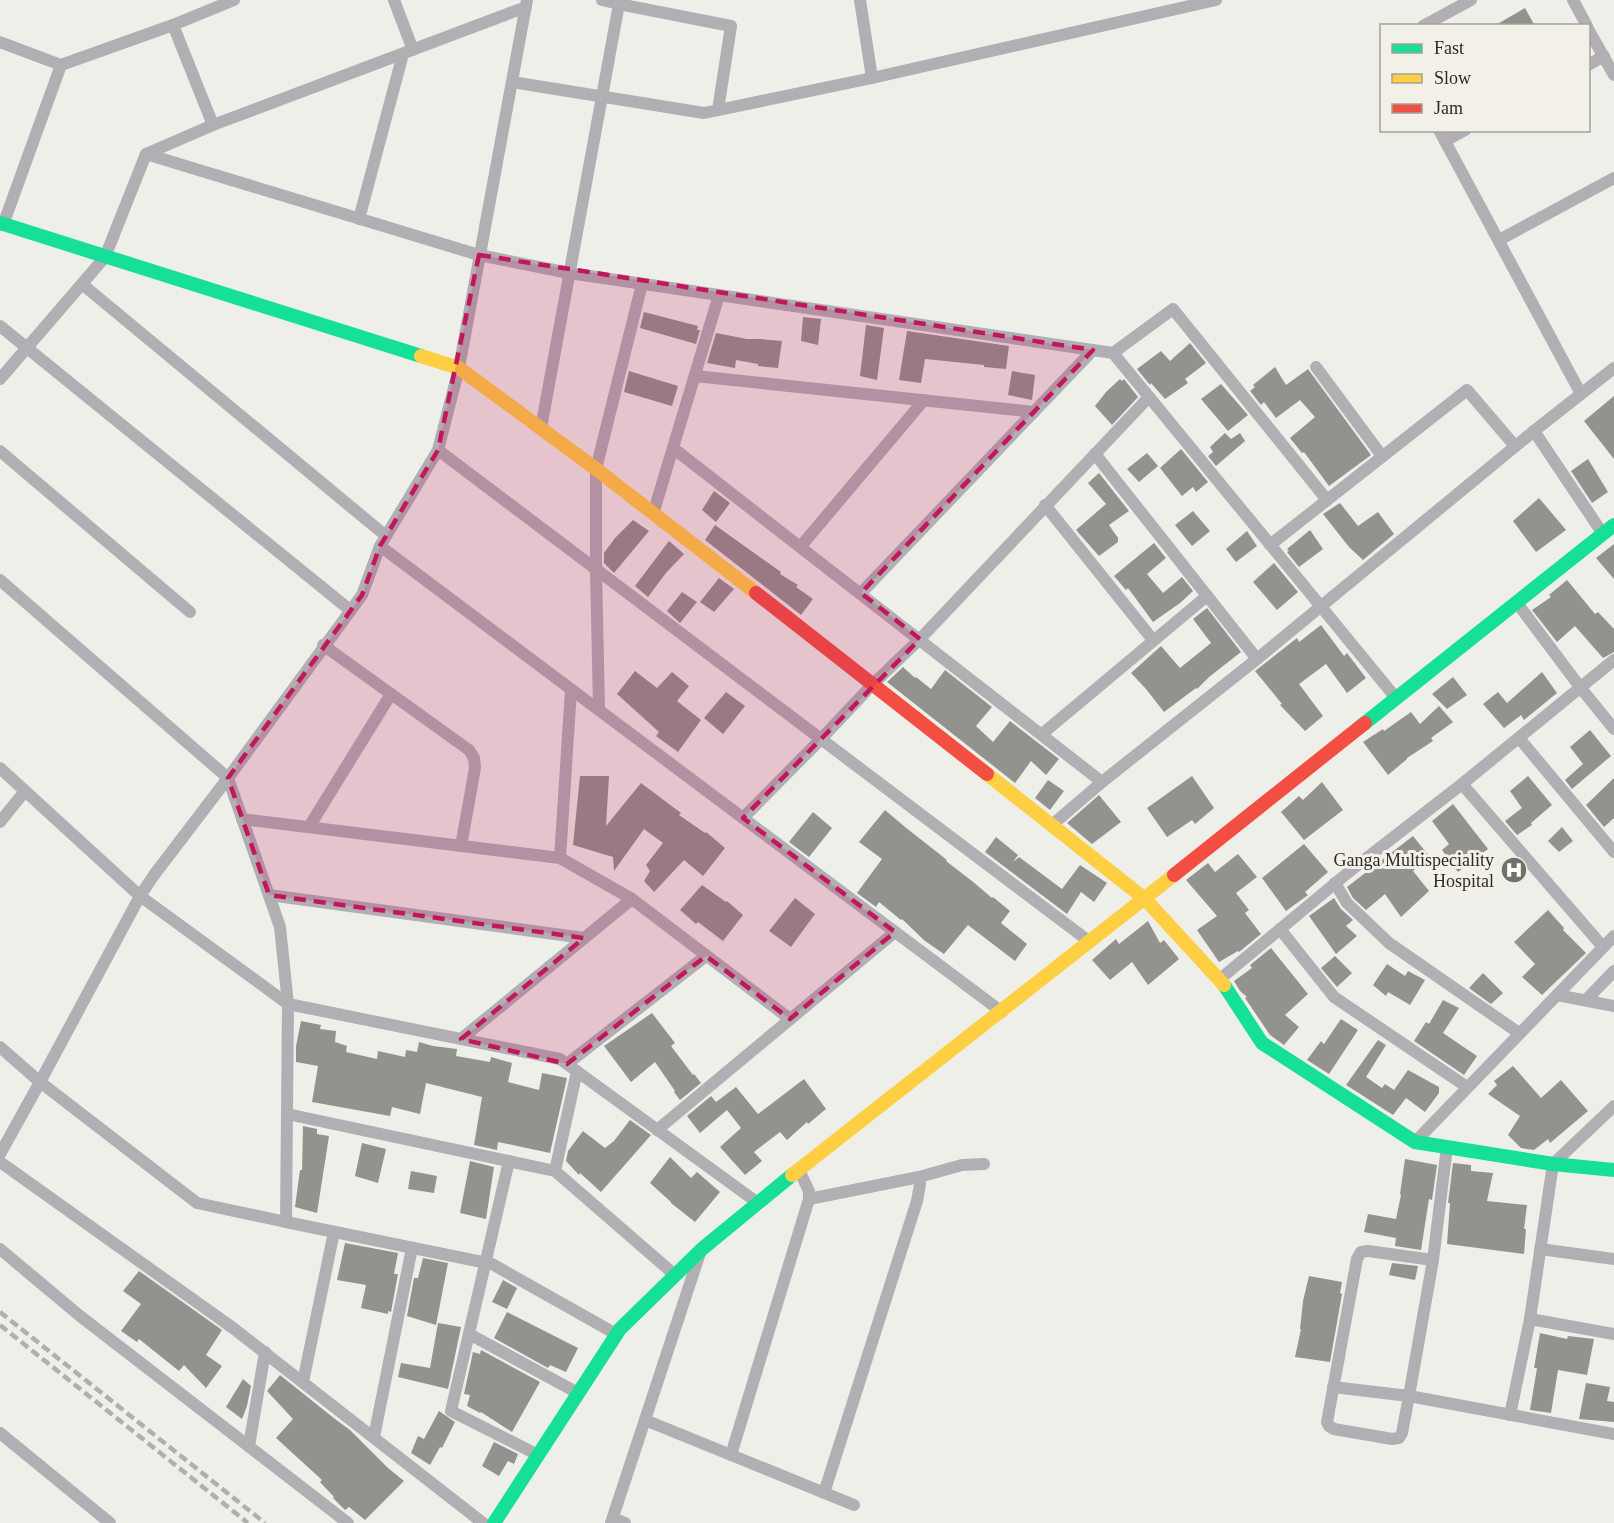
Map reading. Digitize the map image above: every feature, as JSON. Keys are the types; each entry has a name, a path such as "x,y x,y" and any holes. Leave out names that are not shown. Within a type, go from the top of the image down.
{"street":[{"path":"359,219 408,52 394,0"},
{"path":"602,0 731,26 718,110"},
{"path":"860,0 872,78"},
{"path":"512,82 704,113 872,78 1216,0"},
{"path":"1428,24 1471,0"},
{"path":"1573,0 1586,24"},
{"path":"0,42 61,65 173,25 231,1"},
{"path":"0,380 105,256 146,153 213,125 408,52 526,3"},
{"path":"0,1154 140,896 362,595 383,542 438,450 459,368 526,3"},
{"path":"541,428 619,4"},
{"path":"173,25 213,125"},
{"path":"1590,31 1614,75"},
{"path":"1590,63 1604,56"},
{"path":"61,65 2,224 459,368 596,469 1145,899 1220,980 1262,1043 1415,1142 1553,1164 1614,1170"},
{"path":"1457,132 1442,136 1581,393"},
{"path":"146,153 479,255 569,273 1113,353 1396,698"},
{"path":"1499,240 1614,178"},
{"path":"82,284 383,542 571,690 1002,1012"},
{"path":"599,710 596,469 642,284"},
{"path":"653,514 719,295"},
{"path":"1113,353 1173,309 1326,500"},
{"path":"0,326 350,610"},
{"path":"861,593 1093,350"},
{"path":"1316,368 1382,456"},
{"path":"1052,825 1515,446 1614,368"},
{"path":"695,376 1034,412"},
{"path":"1270,545 1467,390 1515,446"},
{"path":"743,818 920,639 1149,397"},
{"path":"801,546 924,400"},
{"path":"494,1523 616,1334 702,1249 1608,530 1534,431"},
{"path":"673,448 1102,782"},
{"path":"438,450 1090,942"},
{"path":"0,451 190,612"},
{"path":"1095,454 1257,659"},
{"path":"1045,505 1153,640"},
{"path":"0,580 228,778 280,927 288,1004 285,1222"},
{"path":"1042,734 1207,596"},
{"path":"1517,603 1614,729"},
{"path":"323,645 469,750 474,758 475,768 461,846"},
{"path":"1220,980 1335,883 1462,784 1614,660"},
{"path":"560,858 571,690"},
{"path":"309,827 391,694"},
{"path":"1519,738 1614,852"},
{"path":"0,768 140,896 288,1004 560,1059 758,1203"},
{"path":"1462,784 1603,947"},
{"path":"0,822 25,791"},
{"path":"242,819 560,858 632,899 790,1019"},
{"path":"1335,883 1347,903 1389,943 1520,1034"},
{"path":"269,895 584,938"},
{"path":"461,1039 632,899"},
{"path":"1280,929 1334,997 1467,1087"},
{"path":"657,1130 895,932"},
{"path":"1415,1142 1614,936"},
{"path":"555,1171 572,1068 706,956"},
{"path":"1586,1000 1614,971"},
{"path":"1557,995 1614,1006"},
{"path":"0,1047 40,1082 197,1203 486,1262 616,1334"},
{"path":"1510,1415 1530,1319 1553,1164 1614,1106"},
{"path":"287,1114 555,1171 675,1275"},
{"path":"1433,1260 1368,1251 1360,1252 1333,1387 1327,1422 1329,1426 1334,1429 1392,1439 1399,1438 1402,1433 1433,1260 1448,1147"},
{"path":"509,1161 452,1412 538,1455"},
{"path":"0,1162 233,1328 483,1523"},
{"path":"809,1199 918,1177 962,1165 984,1164"},
{"path":"731,1455 809,1199 809,1191 799,1170"},
{"path":"824,1493 917,1201 920,1184 918,1177"},
{"path":"303,1382 334,1232"},
{"path":"374,1437 412,1248"},
{"path":"0,1249 81,1316 348,1523"},
{"path":"616,1521 645,1420 702,1249"},
{"path":"1540,1249 1614,1259"},
{"path":"1530,1319 1614,1334"},
{"path":"469,1334 578,1393"},
{"path":"249,1446 265,1352"},
{"path":"1333,1387 1409,1396 1614,1434"},
{"path":"645,1420 854,1505"},
{"path":"0,1433 110,1523"}],"highlighted area":[{"path":"479,255 1093,350 861,593 920,639 743,818 895,932 790,1019 706,956 567,1064 461,1039 584,938 269,895 228,778 362,595 380,546 438,450"}],"building":[{"path":"1525,8 1534,24 1497,24"},
{"path":"644,312 698,326 697,330 700,330 696,344 640,328"},
{"path":"803,317 821,319 818,345 801,341"},
{"path":"866,325 884,328 877,380 860,376"},
{"path":"907,331 1009,346 1006,369 925,359 921,383 899,380"},
{"path":"716,333 747,339 782,341 778,368 736,360 735,368 707,363"},
{"path":"1190,343 1206,363 1185,379 1188,383 1165,399 1137,369 1161,351 1170,361"},
{"path":"1275,367 1286,385 1308,369 1371,455 1329,486 1304,452 1302,453 1290,438 1315,417 1300,400 1276,418 1264,402 1261,405 1250,391 1255,387 1253,385"},
{"path":"629,371 678,386 672,406 624,392"},
{"path":"1012,371 1035,375 1032,400 1008,395"},
{"path":"1120,379 1122,381 1124,379 1138,397 1112,425 1095,406"},
{"path":"1221,384 1248,415 1228,431 1201,399"},
{"path":"1614,396 1614,459 1584,421"},
{"path":"1225,433 1231,439 1240,433 1245,441 1216,466 1208,456 1213,452 1210,447"},
{"path":"1181,449 1208,482 1196,492 1193,487 1182,496 1160,468"},
{"path":"1147,453 1158,466 1139,482 1127,469"},
{"path":"1588,459 1608,492 1592,503 1571,471"},
{"path":"1099,473 1129,511 1109,525 1118,538 1118,542 1099,556 1076,530 1106,504 1088,483"},
{"path":"714,491 730,503 716,522 702,510"},
{"path":"1539,498 1566,530 1536,552 1513,521"},
{"path":"1340,503 1358,526 1378,512 1394,534 1363,560 1349,547 1323,514"},
{"path":"1193,511 1210,531 1192,546 1175,525"},
{"path":"633,520 649,531 614,573 604,563 604,553"},
{"path":"715,525 781,572 780,574 798,585 796,587 813,599 801,615 705,540"},
{"path":"1310,530 1323,549 1299,567 1287,549"},
{"path":"1247,531 1257,546 1236,562 1226,549"},
{"path":"669,541 684,554 648,597 635,586"},
{"path":"1154,543 1166,558 1147,574 1163,593 1182,577 1193,591 1153,622 1128,588 1126,590 1114,576"},
{"path":"1614,544 1614,579 1596,558"},
{"path":"1274,563 1298,592 1277,610 1253,582"},
{"path":"719,578 734,589 714,612 700,602"},
{"path":"1567,580 1595,614 1598,612 1614,629 1614,652 1603,658 1575,626 1557,642 1532,610 1551,597 1549,595"},
{"path":"682,592 697,602 680,623 667,611"},
{"path":"1207,608 1241,652 1197,689 1164,712 1131,673 1161,646 1180,668 1211,643 1193,619"},
{"path":"1321,625 1344,656 1347,653 1366,678 1347,693 1326,664 1299,684 1323,716 1305,731 1280,705 1282,704 1255,671 1297,638 1299,642"},
{"path":"903,667 931,689 945,670 992,707 976,726 993,742 1010,721 1059,759 1046,775 1031,761 1015,783 887,682"},
{"path":"635,671 657,688 672,672 689,686 677,701 701,720 678,752 656,736 659,732 617,694"},
{"path":"1542,672 1557,693 1524,720 1521,715 1504,728 1483,704 1498,692 1507,703"},
{"path":"1453,677 1467,695 1447,709 1432,694"},
{"path":"726,692 745,706 723,734 704,718"},
{"path":"1439,706 1453,722 1431,738 1433,741 1407,758 1388,775 1363,742 1383,729 1384,731 1411,712 1420,724"},
{"path":"1590,730 1611,756 1572,789 1565,780 1583,764 1570,747"},
{"path":"580,776 609,776 606,826 641,783 681,813 679,815 706,832 725,848 703,876 684,860 654,892 644,881 650,871 646,865 663,843 644,829 614,871 613,857 573,845"},
{"path":"1192,776 1214,808 1195,824 1192,820 1167,837 1147,808"},
{"path":"1528,776 1552,805 1531,823 1532,825 1517,835 1505,821 1522,808 1510,791"},
{"path":"1614,778 1614,818 1604,827 1586,805"},
{"path":"1048,780 1064,791 1050,810 1035,798"},
{"path":"1322,782 1343,810 1304,840 1281,812 1299,796 1303,800"},
{"path":"1099,795 1121,822 1092,844 1067,823"},
{"path":"1453,804 1488,849 1458,872 1442,850 1449,844 1432,821"},
{"path":"885,810 1010,911 1001,923 1027,944 1015,961 968,925 944,954 879,902 876,907 857,893 882,859 859,842"},
{"path":"813,812 832,828 809,857 789,842"},
{"path":"1562,827 1573,841 1559,852 1548,841"},
{"path":"1413,836 1429,856 1413,871 1429,891 1401,917 1385,894 1366,910 1353,898 1347,887"},
{"path":"996,837 1018,855 1013,862 1019,857 1062,889 1080,865 1107,883 1094,902 1081,892 1067,914 985,852"},
{"path":"1304,844 1328,872 1305,892 1308,895 1286,911 1262,878"},
{"path":"1238,854 1257,877 1236,893 1249,910 1245,913 1261,934 1239,952 1219,962 1197,930 1217,916 1186,880 1208,863 1215,872"},
{"path":"702,885 727,901 743,915 723,941 698,922 696,924 680,910"},
{"path":"795,898 815,914 791,947 769,931"},
{"path":"1334,898 1341,909 1353,920 1346,926 1357,936 1336,954 1309,916"},
{"path":"1548,910 1564,928 1563,930 1586,953 1542,995 1522,977 1535,964 1514,942"},
{"path":"1148,921 1160,943 1164,940 1179,959 1148,985 1132,962 1110,980 1092,960 1116,939 1119,944"},
{"path":"1271,948 1308,994 1285,1015 1299,1027 1284,1045 1270,1035 1245,998 1247,997 1234,981 1252,968 1250,965"},
{"path":"1335,956 1352,973 1337,987 1321,968"},
{"path":"1387,964 1405,976 1408,971 1425,980 1410,1005 1388,992 1386,996 1373,985"},
{"path":"1483,973 1503,993 1491,1004 1469,988"},
{"path":"1443,1000 1459,1008 1443,1033 1477,1056 1464,1075 1414,1041 1426,1022 1429,1024"},
{"path":"652,1013 675,1043 671,1046 701,1083 680,1100 655,1062 631,1082 604,1046"},
{"path":"1341,1019 1358,1030 1329,1074 1307,1060 1321,1041 1324,1044"},
{"path":"301,1021 321,1025 320,1029 336,1031 335,1042 347,1046 346,1052 377,1059 378,1051 405,1057 406,1050 417,1052 419,1042 457,1049 456,1056 490,1062 491,1057 512,1063 508,1082 539,1090 542,1073 567,1078 550,1153 498,1142 497,1150 474,1145 482,1097 426,1083 420,1114 392,1107 390,1116 312,1102 318,1066 296,1062 296,1046"},
{"path":"1378,1040 1386,1045 1366,1077 1382,1088 1385,1084 1394,1090 1408,1070 1439,1087 1439,1093 1425,1112 1406,1098 1393,1115 1346,1085"},
{"path":"1513,1066 1541,1098 1561,1080 1588,1111 1550,1143 1548,1139 1534,1150 1521,1148 1508,1135 1520,1116 1488,1094 1497,1085 1494,1081"},
{"path":"804,1079 826,1109 787,1140 780,1132 754,1152 762,1161 745,1175 720,1147 741,1128 727,1110 700,1133 687,1116 711,1096 716,1102 736,1087 758,1114"},
{"path":"630,1120 651,1135 601,1192 580,1173 579,1175 566,1161 568,1151 583,1131 605,1148 614,1141"},
{"path":"303,1126 317,1129 317,1134 329,1136 317,1213 295,1207 300,1170 302,1170"},
{"path":"362,1143 386,1149 378,1183 355,1176"},
{"path":"670,1157 691,1178 697,1172 720,1192 695,1222 650,1183"},
{"path":"1405,1159 1437,1165 1421,1250 1395,1246 1396,1238 1364,1232 1368,1214 1396,1219"},
{"path":"470,1161 494,1167 486,1219 460,1213"},
{"path":"1453,1163 1471,1165 1471,1171 1493,1173 1487,1201 1527,1205 1524,1254 1447,1244 1450,1203 1448,1203"},
{"path":"411,1171 437,1176 434,1193 408,1189"},
{"path":"345,1243 398,1253 394,1274 398,1274 391,1312 388,1311 388,1314 361,1308 366,1285 337,1280"},
{"path":"423,1258 448,1263 436,1325 407,1316 414,1278 418,1278"},
{"path":"1392,1263 1418,1266 1415,1280 1389,1275"},
{"path":"139,1271 222,1330 206,1355 222,1366 206,1388 184,1365 179,1371 139,1339 137,1342 121,1331 141,1304 123,1291"},
{"path":"1309,1276 1342,1282 1330,1362 1295,1357"},
{"path":"503,1280 517,1288 507,1309 492,1302"},
{"path":"507,1312 578,1348 566,1372 550,1365 548,1368 494,1338"},
{"path":"438,1323 461,1327 448,1389 398,1377 401,1363 430,1368"},
{"path":"1540,1333 1567,1339 1568,1336 1594,1339 1587,1375 1558,1370 1551,1413 1530,1410"},
{"path":"481,1350 540,1382 512,1432 481,1412 467,1406 470,1395 464,1394 473,1352 480,1354"},
{"path":"280,1375 350,1430 404,1481 365,1520 349,1507 345,1510 320,1482 322,1480 276,1438 293,1419 267,1391"},
{"path":"243,1379 251,1386 242,1419 226,1407"},
{"path":"1586,1383 1610,1387 1607,1401 1614,1402 1614,1422 1579,1419"},
{"path":"439,1411 455,1422 442,1448 440,1447 430,1465 411,1453 418,1436 424,1439"},
{"path":"494,1442 518,1454 514,1464 508,1461 499,1476 482,1466"}],"railway":[{"path":"0,1312 265,1523"},
{"path":"0,1325 248,1523"}],"traffic: fast":[{"path":"0,223 421,356"},
{"path":"1365,723 1614,525"},
{"path":"1224,985 1262,1043 1415,1142 1553,1164 1614,1170"},
{"path":"494,1523 620,1329 702,1249 792,1175"}],"traffic: slow":[{"path":"421,356 459,368 596,469 756,593"},
{"path":"987,774 1145,899 1224,985"},
{"path":"792,1175 1174,875"}],"traffic: jam":[{"path":"756,593 987,774"},
{"path":"1174,875 1365,723"}],"place":[{"name":"Ganga Multispeciality Hospital","path":"1514,870"}]}
